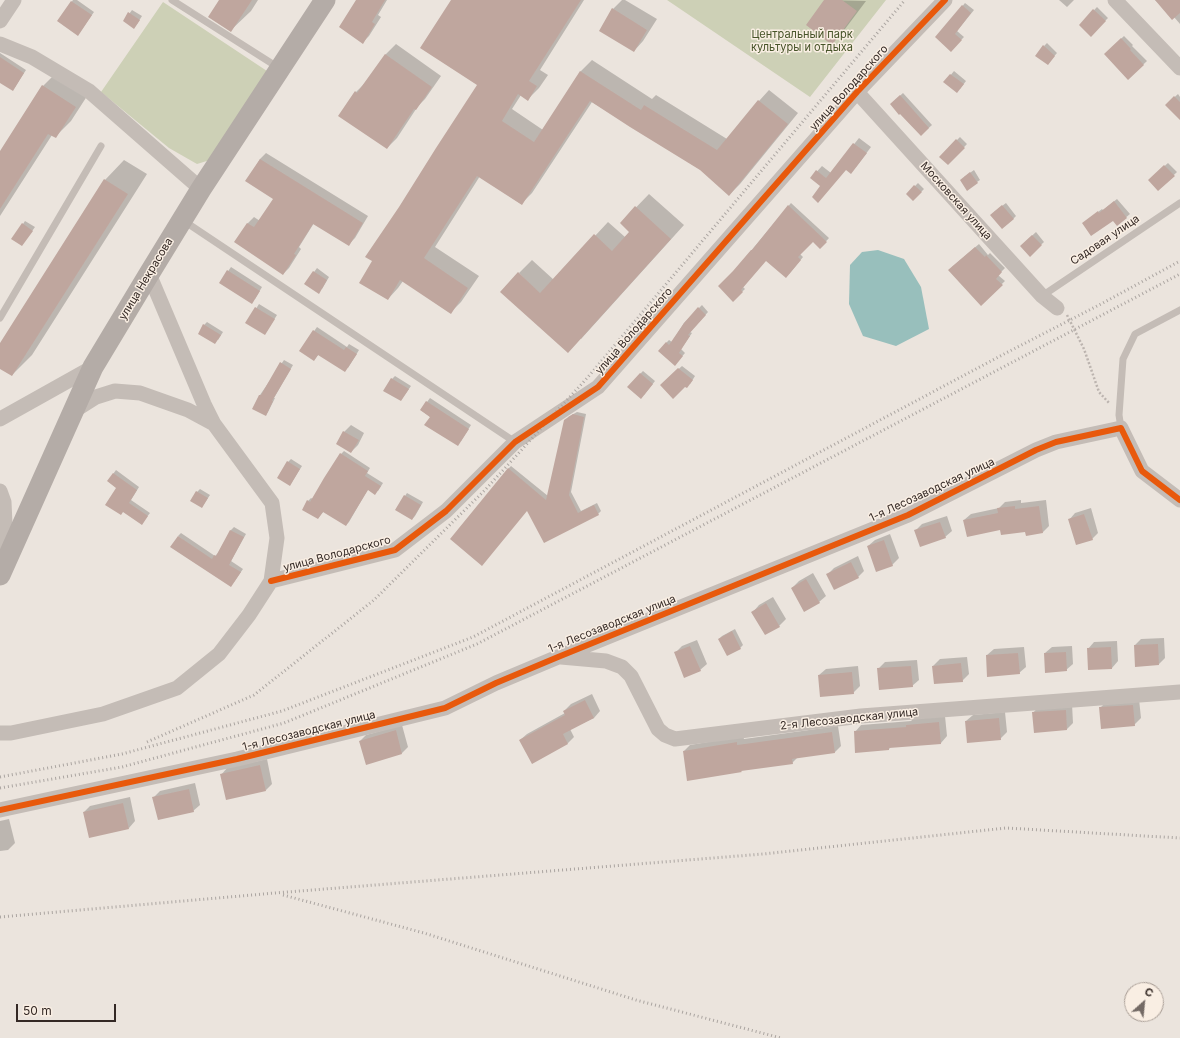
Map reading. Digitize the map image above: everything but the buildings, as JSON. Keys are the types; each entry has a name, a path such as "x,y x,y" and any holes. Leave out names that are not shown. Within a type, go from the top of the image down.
{"main road":[{"name":"улица Некрасова","path":"2,571 93,367 148,274 201,189 325,0"}],"street":[{"path":"0,21 14,0"},
{"name":"улица Володарского","path":"271,581 395,550 446,510 515,442 598,387 857,92 945,0"},
{"path":"1115,0 1180,68"},
{"path":"0,44 32,57 89,91 201,189"},
{"name":"Московская улица","path":"857,92 1042,296 1057,308"},
{"path":"0,733 11,733 104,714 177,688 219,654 249,615 271,581 277,538 272,503 214,424 148,274"},
{"path":"0,419 93,367"},
{"path":"74,411 96,397 115,391 140,393 188,410 214,424"},
{"path":"1120,422 1142,471 1180,500"},
{"name":"1-я Лесозаводская улица","path":"0,810 237,759 445,708 496,683 558,656 908,515 1036,450 1056,442 1120,422"},
{"path":"0,491 4,502 5,524 2,571"},
{"name":"2-я Лесозаводская улица","path":"558,656 606,661 622,667 631,676 658,730 674,739 861,716 1180,692"}],"lane":[{"path":"172,0 280,68"},
{"path":"0,318 101,146"},
{"name":"Садовая улица","path":"1042,296 1180,203"},
{"path":"182,220 515,442"},
{"path":"1120,422 1123,359 1135,334 1180,310"}],"path":[{"path":"1057,308 1068,316 1084,350 1100,392 1120,422"}],"green space":[{"name":"Центральный парк культуры и отдыха","path":"667,0 886,0 810,97"},
{"path":"163,2 273,75 210,160 197,164 169,148 101,92"}],"water":[{"path":"878,250 904,259 921,287 929,329 896,346 863,336 849,304 850,265 862,252"}],"railway":[{"path":"147,742 254,695 374,600 485,490 588,377 905,0"},
{"path":"0,777 122,754 282,711 473,637 1180,261"},
{"path":"0,788 122,767 284,723 477,644 1180,274"},
{"path":"0,917 275,893 763,854 1006,828 1180,838"},
{"path":"283,895 424,933 636,1000 781,1038"}],"cycle path":[{"path":"271,581 395,550 446,511 515,442 598,387 857,92 945,0"},
{"path":"0,810 237,759 445,708 496,683 558,657 908,515 1036,450 1056,442 1121,428 1142,471 1180,500"}]}
